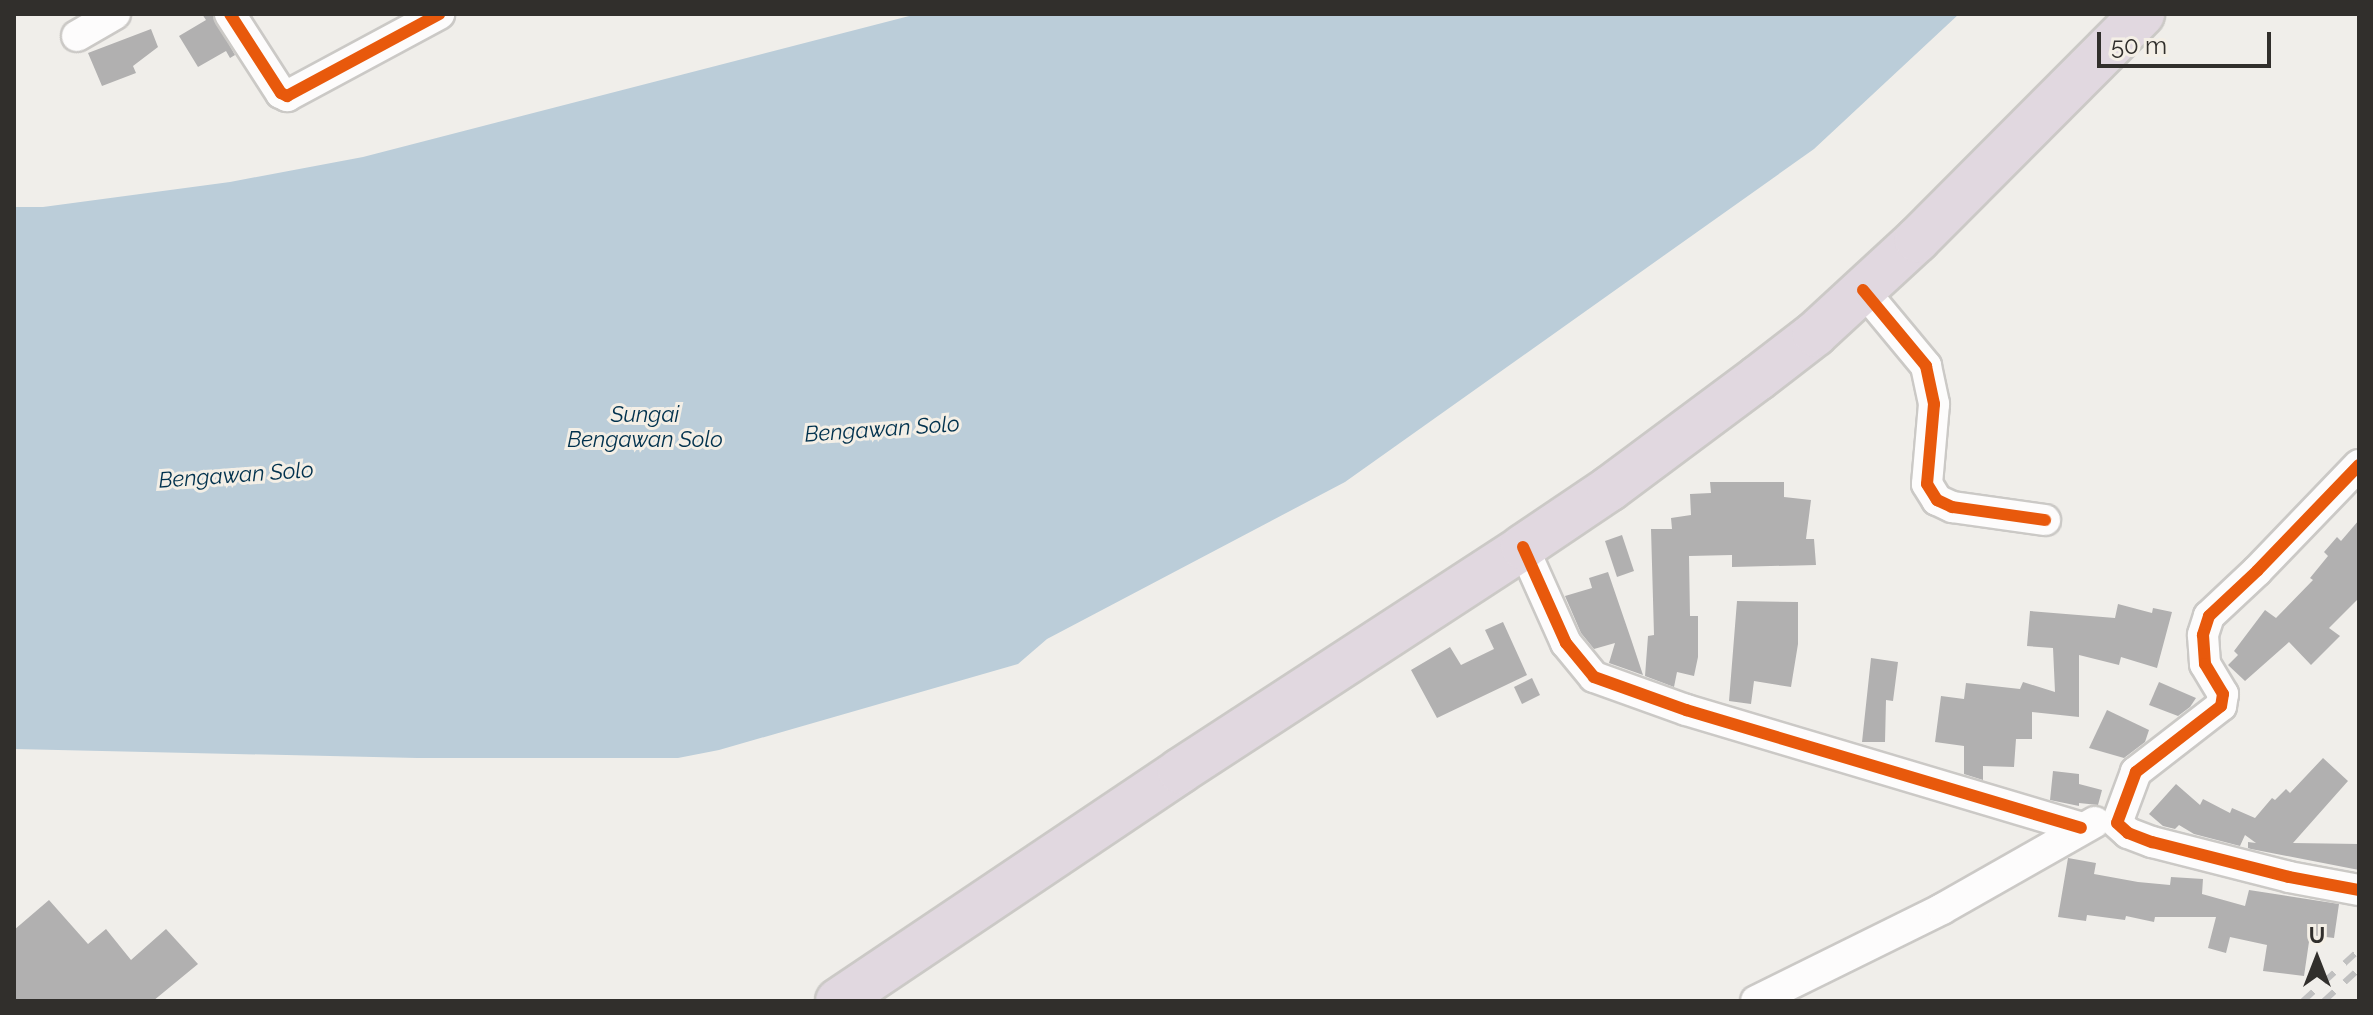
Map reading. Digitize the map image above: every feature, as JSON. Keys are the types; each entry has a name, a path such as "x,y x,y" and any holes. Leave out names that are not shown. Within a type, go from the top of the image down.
{"highway":[{"path":"838,1001 1180,771 1523,547 1758,378 1863,290 1928,230 2142,14"}],"street":[{"path":"77,36 115,14"},
{"path":"230,14 281,93 287,96 439,14"},
{"path":"1863,290 1926,366 1934,404 1927,484 1937,500 1952,507 2045,520"},
{"path":"2117,823 2136,772 2221,706 2223,694 2205,664 2203,635 2209,616 2359,465"},
{"path":"1523,547 1566,643 1594,677 1686,710 2081,828"},
{"path":"1756,1001 1942,909 2095,822 2117,823 2128,833 2152,842 2289,877 2359,890"}],"water":[{"name":"Sungai Bengawan Solo","path":"917,14 1959,14 1814,149 1345,482 1047,639 1018,664 719,750 678,758 417,758 14,749 14,207 43,207 230,182 363,157"}],"building":[{"path":"202,14 212,14 235,55 230,58 226,51 198,67 179,36 206,20"},
{"path":"151,29 158,47 133,66 136,73 102,86 88,53"},
{"path":"1710,482 1784,482 1784,497 1811,500 1806,539 1814,539 1816,565 1732,567 1732,555 1689,556 1690,616 1698,616 1698,657 1694,676 1677,672 1674,687 1645,676 1648,636 1654,635 1651,529 1672,529 1671,518 1691,515 1690,494 1711,493"},
{"path":"2359,520 2359,598 2329,628 2340,636 2311,665 2289,642 2245,681 2228,665 2238,655 2234,651 2265,610 2276,618 2313,580 2310,578 2328,556 2324,552 2337,537 2341,541"},
{"path":"1622,535 1634,571 1617,577 1605,541"},
{"path":"1608,572 1643,675 1609,663 1615,643 1594,649 1581,633 1565,596 1592,588 1589,578"},
{"path":"1737,601 1798,602 1798,644 1791,687 1754,681 1751,704 1729,701"},
{"path":"2118,604 2152,613 2153,608 2172,612 2157,668 2121,657 2119,665 2079,655 2079,717 2032,712 2032,739 2016,739 2014,767 1983,766 1983,780 1964,774 1964,746 1935,742 1941,696 1964,699 1966,683 2020,689 2023,682 2055,692 2053,648 2027,646 2030,611 2115,618"},
{"path":"1503,622 1527,675 1437,718 1411,670 1450,647 1461,665 1494,649 1485,630"},
{"path":"1871,658 1898,662 1893,701 1886,700 1885,742 1862,742"},
{"path":"1532,678 1540,695 1522,704 1514,687"},
{"path":"2159,682 2196,698 2178,716 2149,705"},
{"path":"2107,710 2149,730 2145,742 2124,758 2089,748"},
{"path":"2323,758 2348,781 2293,843 2359,844 2359,870 2251,849 2248,842 2256,843 2245,835 2240,846 2194,834 2179,825 2175,829 2163,826 2149,814 2176,784 2200,805 2203,799 2230,813 2232,808 2255,818 2272,798 2275,800 2286,789 2290,793"},
{"path":"2053,771 2079,774 2079,784 2102,790 2098,805 2079,803 2079,806 2050,800"},
{"path":"2068,858 2096,863 2094,874 2138,882 2170,885 2171,877 2203,879 2202,894 2245,906 2249,890 2339,904 2334,938 2310,935 2304,976 2263,971 2267,945 2230,937 2226,953 2208,948 2216,917 2155,917 2154,922 2126,916 2125,920 2087,915 2086,921 2058,917"},
{"path":"49,900 88,944 106,929 131,960 166,929 198,964 153,1001 14,1001 14,930"}],"railway":[{"path":"2303,1001 2359,950"},
{"path":"2324,1001 2359,969"}],"cycle path":[{"path":"230,14 281,93 287,96 439,14"},
{"path":"1863,290 1926,366 1934,404 1927,484 1937,500 1952,507 2045,520"},
{"path":"2359,465 2209,616 2203,635 2205,664 2223,694 2221,706 2136,772 2117,823 2128,833 2152,842 2289,877 2359,890"},
{"path":"1523,547 1566,643 1594,677 1686,710 2081,828"}],"water label":[{"name":"Bengawan Solo","path":"882,429"},
{"name":"Bengawan Solo","path":"236,475"}]}
